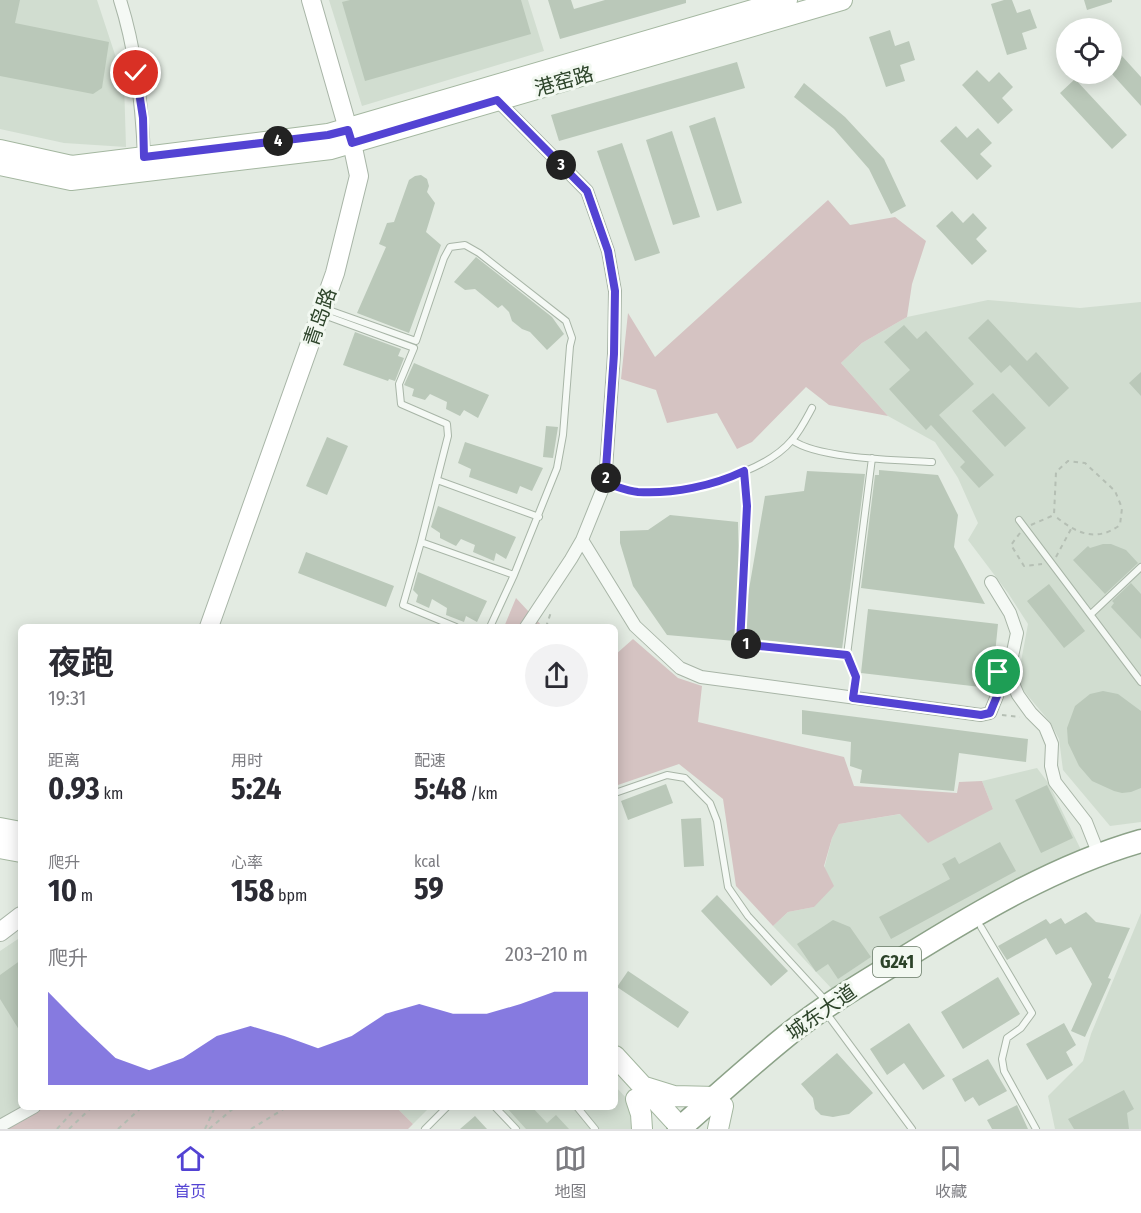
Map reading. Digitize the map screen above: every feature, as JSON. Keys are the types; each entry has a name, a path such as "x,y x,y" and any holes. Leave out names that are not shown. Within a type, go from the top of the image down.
{"highway":[{"name":"城东大道","path":"830,1011 961,923 1034,885 1099,855 1141,841"},
{"name":"城东大道","path":"680,1129 720,1102 779,1041 981,927 1040,897 1141,856"}],"main road":[{"name":"港窑路","path":"0,165 71,180 331,149 350,136 793,4 842,0"},
{"name":"港窑路","path":"0,150 72,166 328,135 350,136 497,100 793,4"},
{"path":"0,828 18,831"},
{"path":"0,848 18,851"},
{"path":"618,1060 639,1092 642,1129"},
{"path":"618,1077 639,1092 680,1129"},
{"path":"639,1092 720,1102 718,1129"}],"street":[{"path":"120,0 129,28 143,118 144,157"},
{"name":"青岛路","path":"210,624 335,273 359,176 350,136 311,0"},
{"path":"497,100 587,191 608,251 615,291 614,354 605,483 582,540 528,624"},
{"path":"582,540 635,626 680,668 701,677 981,715 990,713 997,696 998,672 1013,652"},
{"path":"991,582 1010,613 1017,633 1011,679 1018,695 1045,727 1052,744 1051,766 1055,782 1086,822 1099,855"},
{"path":"0,932 18,918"},
{"path":"0,1126 29,1110"}],"lane":[{"path":"449,624 403,605 448,436 447,424 401,404 399,384 415,345 444,258 450,247 465,245 479,253 566,321 572,338 563,435 557,468 539,517 491,624"},
{"path":"322,311 415,345"},
{"path":"605,483 636,492 669,491 706,485 773,457 792,440 812,408"},
{"path":"792,440 815,450 872,458 932,462"},
{"path":"853,698 856,677 847,655 872,458"},
{"path":"744,471 747,506 740,644 847,655"},
{"path":"437,480 539,517"},
{"path":"1019,520 1141,682"},
{"path":"421,542 514,575"},
{"path":"1091,614 1141,567"},
{"path":"618,792 667,775 685,778 710,803 717,821 728,887 748,916 830,1011 912,1129"},
{"path":"981,927 1032,1013 1021,1028 1007,1038 1002,1059 1004,1071 1036,1129"},
{"path":"425,1129 444,1110"},
{"path":"498,1110 516,1129"},
{"path":"579,1110 595,1129"}],"path":[{"path":"1068,461 1084,462 1115,491 1122,508 1120,525 1110,532 1095,535 1071,529 1054,515 1056,472 1068,461"},
{"path":"1054,515 1025,527 1011,545 1024,566 1052,563 1071,529"},
{"path":"990,713 1038,720"},
{"path":"57,1129 74,1110"},
{"path":"69,1129 89,1110"},
{"path":"118,1129 139,1110"},
{"path":"207,1129 214,1110"},
{"path":"207,1129 231,1110"},
{"path":"251,1129 282,1110"}],"shaded area":[{"path":"0,0 97,0 124,82 126,147 64,143 0,129"},
{"path":"329,0 528,0 544,51 362,106"},
{"path":"828,200 850,225 895,217 926,241 912,284 907,317 862,343 841,363 888,416 829,405 806,387 752,442 737,449 717,413 667,423 656,390 621,379 628,313 655,357"},
{"path":"988,300 1080,308 1141,302 1141,822 1110,826 1063,770 1059,739 1050,722 1017,683 1028,624 968,540 978,523 958,478 935,442 888,416 841,363 862,343 907,317"},
{"path":"516,598 540,624 505,624"},
{"path":"633,639 678,678 702,686 698,722 844,757 854,786 957,793 959,782 982,781 993,809 928,843 900,814 839,824 832,838 824,866 834,886 814,907 788,912 773,926 736,886 723,799 679,764 618,785 618,652"},
{"path":"1037,768 1049,784 1081,850 964,910 832,989 773,926 788,912 814,907 832,838 839,824 901,814 993,809 982,781"},
{"path":"1141,913 1141,1129 1055,1129 1048,1096 1083,1061 1091,1034"},
{"path":"18,939 18,1109 0,1120 0,951"},
{"path":"618,1089 629,1101 631,1129 513,1129 495,1110 618,1110"},
{"path":"19,1110 399,1110 413,1124 408,1129 0,1129"},
{"path":"399,1110 427,1110 413,1124"}],"building":[{"path":"0,0 20,0 15,23 109,42 102,88 93,94 0,76"},
{"path":"350,0 521,0 531,34 365,81 342,2"},
{"path":"548,0 571,0 574,9 605,0 686,0 686,3 560,39"},
{"path":"1012,0 1017,13 1030,9 1037,28 1022,33 1027,49 1007,55 991,4"},
{"path":"1084,0 1112,0 1112,2 1087,10"},
{"path":"890,30 895,46 909,41 915,60 900,65 905,81 886,87 869,37"},
{"path":"1122,56 1141,77 1141,106 1121,84"},
{"path":"737,62 745,88 559,141 551,115"},
{"path":"977,70 989,82 999,72 1013,87 1002,98 1013,110 998,124 962,85"},
{"path":"804,83 845,117 884,159 906,206 891,214 869,169 834,129 794,97"},
{"path":"1070,84 1080,84 1127,135 1112,149 1060,93"},
{"path":"715,117 742,203 717,211 689,126"},
{"path":"956,126 967,138 978,128 992,143 980,154 992,166 977,180 940,141"},
{"path":"672,131 700,217 673,225 646,140"},
{"path":"622,143 660,253 635,261 597,151"},
{"path":"421,175 427,179 429,186 427,192 435,203 426,232 441,245 409,333 357,313 386,247 379,244 387,223 394,222 409,180"},
{"path":"952,211 963,223 973,213 987,228 976,239 987,251 972,265 936,226"},
{"path":"476,257 552,317 564,334 547,350 530,332 512,321 509,312 502,305 498,308 475,289 465,290 454,282"},
{"path":"988,319 1027,361 1036,352 1069,388 1049,407 1010,365 1001,373 968,338"},
{"path":"904,325 917,339 926,331 974,384 939,415 994,475 979,488 960,467 965,462 931,425 926,430 889,389 910,370 884,342"},
{"path":"355,332 401,349 398,356 404,358 395,381 389,379 388,381 343,365"},
{"path":"414,363 489,395 478,418 464,410 460,416 446,409 447,402 430,394 425,400 412,396 414,389 404,385"},
{"path":"1141,372 1141,396 1129,383"},
{"path":"993,393 1026,428 1005,447 972,411"},
{"path":"546,426 558,427 553,458 543,457"},
{"path":"327,437 348,446 327,495 306,486"},
{"path":"465,442 543,468 532,491 520,486 517,494 469,477 471,469 458,463"},
{"path":"879,470 938,475 958,515 954,547 985,604 861,588 875,475 879,475"},
{"path":"807,471 865,474 842,649 746,638 748,595 765,496 804,491"},
{"path":"438,506 516,537 506,559 496,553 494,561 473,552 475,545 461,539 456,546 440,538 440,533 431,527"},
{"path":"670,515 738,522 739,564 735,641 667,635 633,586 620,543 620,531 648,530"},
{"path":"1111,544 1126,550 1138,563 1105,594 1073,560 1088,546 1090,548"},
{"path":"306,552 394,586 386,607 298,573"},
{"path":"418,572 487,601 477,622 466,616 464,622 446,615 447,608 432,599 429,608 416,602 418,595 413,590"},
{"path":"1131,583 1141,594 1141,639 1111,607 1114,603 1112,601"},
{"path":"1049,584 1085,631 1064,648 1027,601"},
{"path":"868,609 998,624 989,688 861,673"},
{"path":"1103,691 1118,694 1141,711 1141,788 1131,792 1114,791 1092,781 1079,766 1068,743 1067,728 1075,706 1090,694"},
{"path":"802,710 1028,739 1026,762 959,753 954,791 860,783 862,770 850,766 851,742 802,734"},
{"path":"666,784 673,803 628,820 621,801"},
{"path":"1047,785 1073,838 1041,853 1015,800"},
{"path":"701,818 704,866 684,867 681,819"},
{"path":"1000,842 1016,871 891,939 879,917 950,879 942,864 955,857 959,864"},
{"path":"717,895 788,971 771,986 701,911"},
{"path":"1086,912 1096,922 1130,928 1108,978 1111,979 1085,1037 1071,1031 1092,984 1071,947 1056,955 1046,938 1007,960 998,946 1046,919 1050,924 1061,918 1065,924"},
{"path":"833,920 850,927 871,957 838,979 828,964 816,972 797,944"},
{"path":"18,962 18,1028 0,999 0,975"},
{"path":"628,971 689,1012 678,1028 618,986"},
{"path":"998,977 1020,1014 963,1049 941,1012"},
{"path":"909,1023 945,1076 923,1090 904,1063 887,1075 870,1049"},
{"path":"1064,1023 1076,1045 1066,1052 1073,1065 1047,1080 1026,1044"},
{"path":"837,1053 873,1093 849,1114 833,1117 821,1115 815,1109 813,1098 801,1084"},
{"path":"988,1059 1007,1091 979,1106 973,1097 965,1102 952,1079"},
{"path":"1124,1090 1134,1109 1127,1113 1129,1129 1074,1129 1068,1119"},
{"path":"1017,1105 1028,1129 992,1129 987,1120"},
{"path":"509,1110 535,1110 547,1123 556,1115 569,1129 526,1129"},
{"path":"475,1116 487,1129 460,1129"}],"route":[{"path":"136,73 143,118 144,157 328,135 348,130 352,143 497,100 587,191 608,251 615,291 614,354 605,483 636,492 669,491 706,485 744,471 747,506 740,644 847,655 856,677 853,698 981,715 990,713 997,696 998,672"}]}
